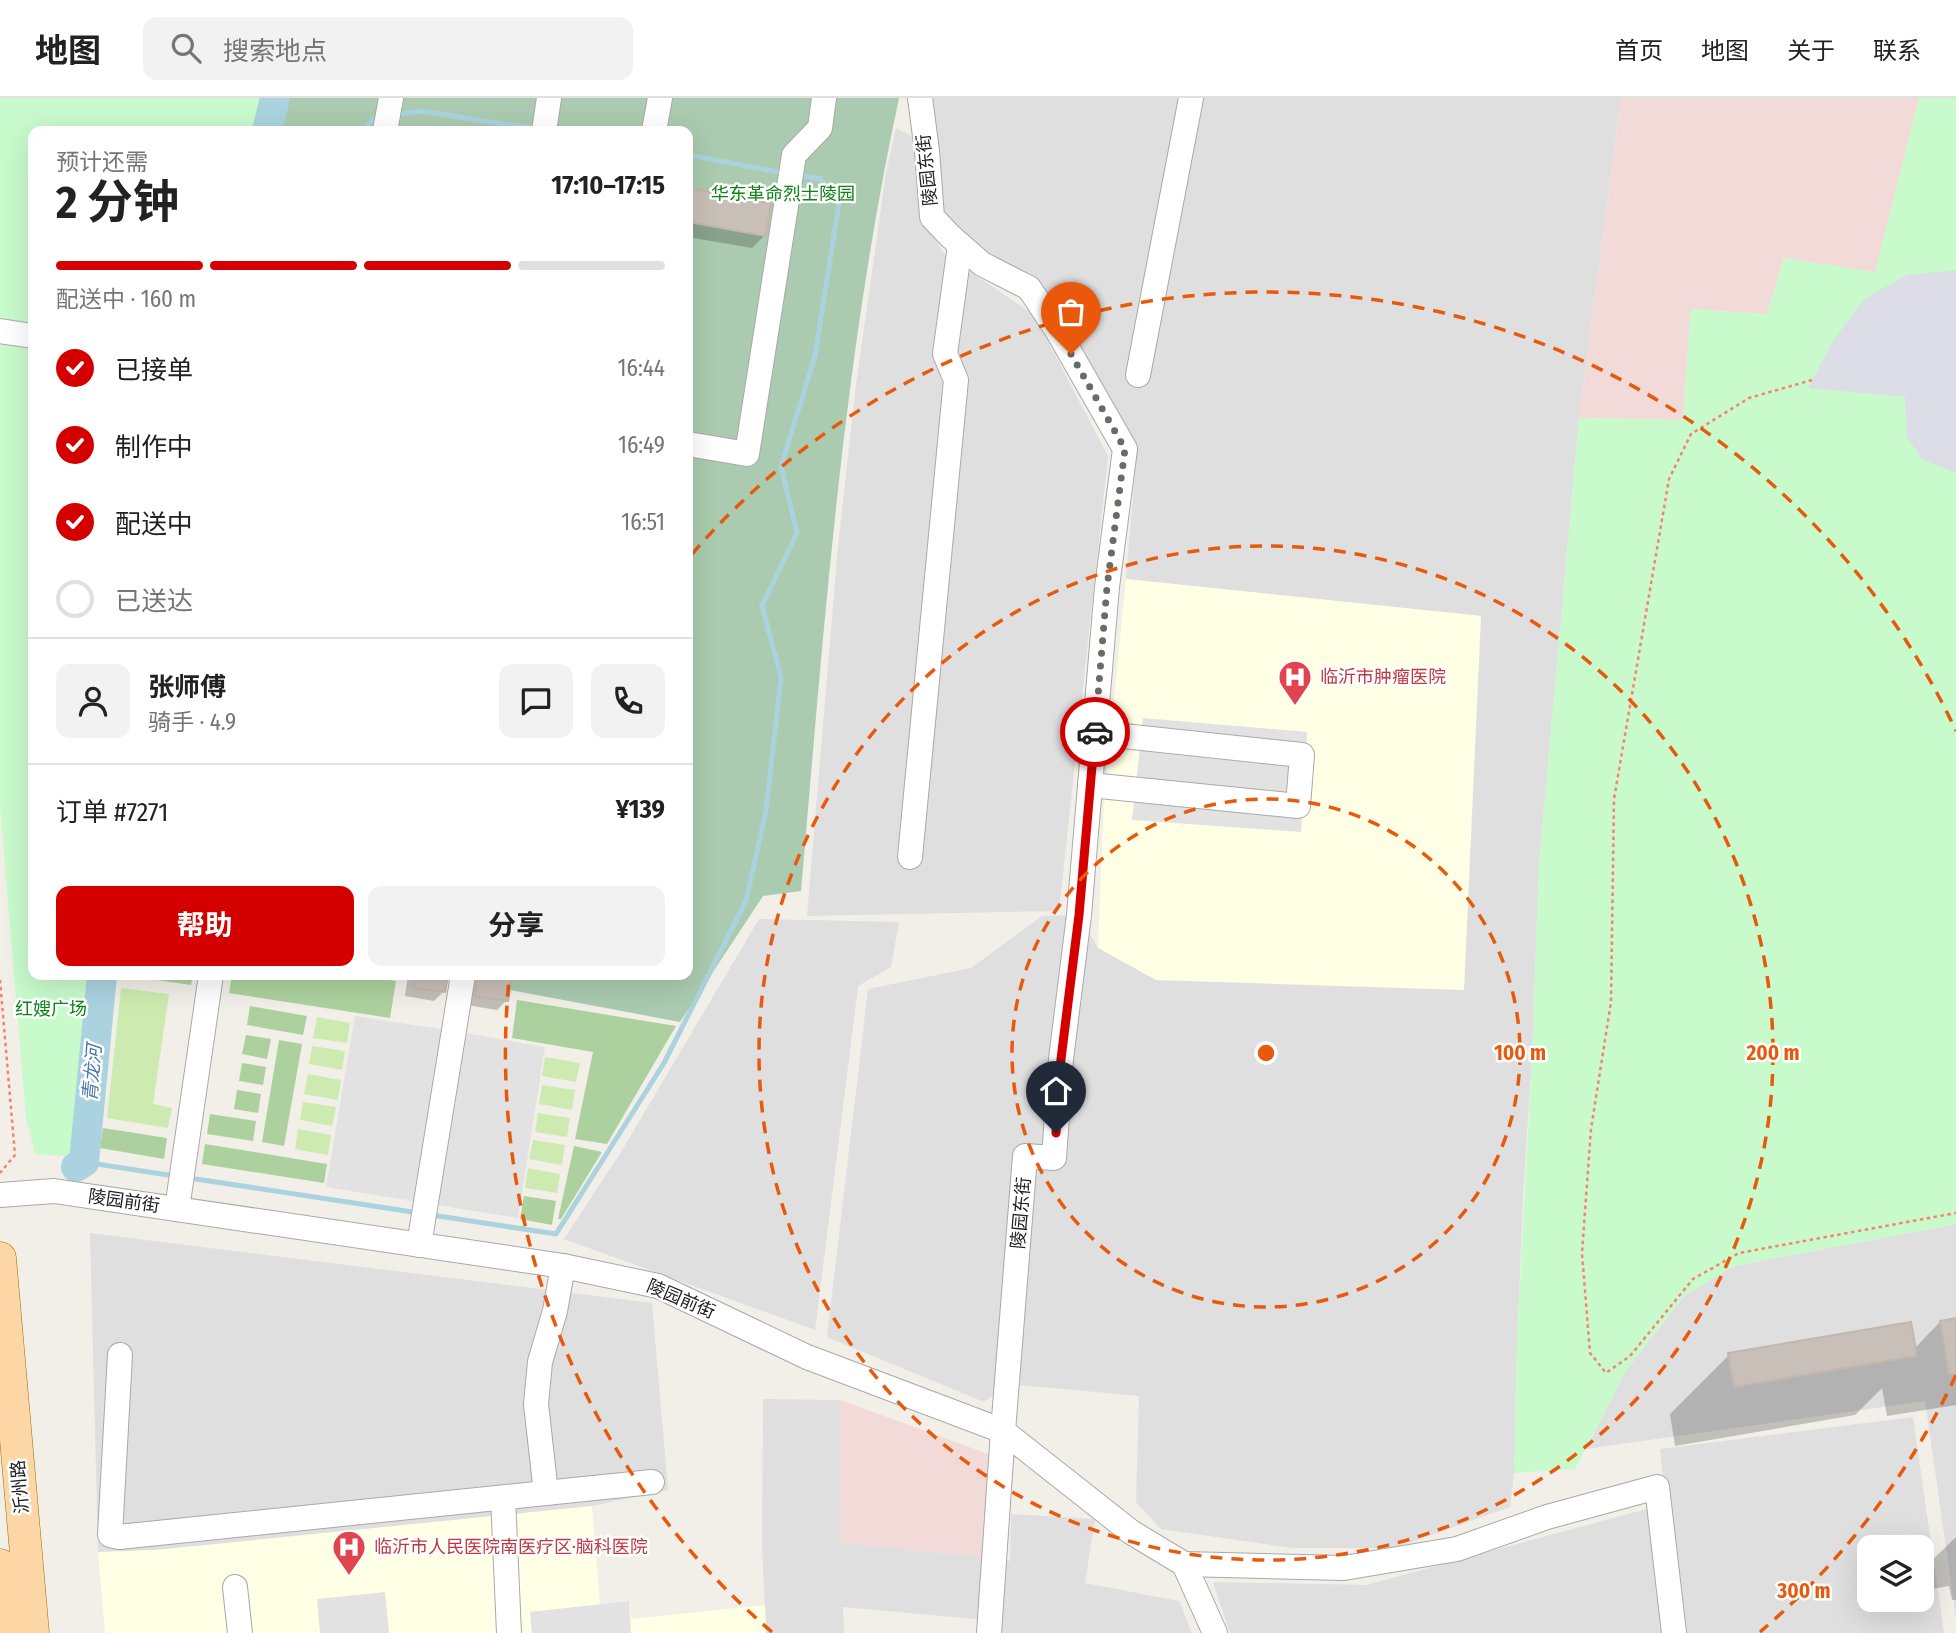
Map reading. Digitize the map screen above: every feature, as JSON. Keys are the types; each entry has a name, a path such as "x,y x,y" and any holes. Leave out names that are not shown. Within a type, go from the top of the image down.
{"main road":[{"name":"沂州路","path":"0,1258 33,1633"},
{"path":"0,1565 6,1633"}],"street":[{"path":"655,126 660,98"},
{"path":"693,445 747,454 794,155 820,128 824,98"},
{"name":"陵园东街","path":"920,98 932,217 982,264 1029,288 1058,330 1125,449 1107,587 1079,915 1061,1059 1054,1158 1025,1156 1003,1432"},
{"path":"1138,375 1191,98"},
{"path":"386,126 391,99"},
{"path":"910,857 956,380 944,354 960,245"},
{"path":"0,331 28,335"},
{"path":"1090,785 1298,806 1302,755 1095,733"},
{"path":"177,1209 210,980"},
{"path":"422,1224 461,985"},
{"name":"陵园前街","path":"0,1195 54,1191 177,1209 422,1224 563,1266 658,1286 807,1357 1003,1432 1131,1532 1184,1564"},
{"path":"546,1493 536,1404 540,1362 555,1311 563,1266"},
{"path":"120,1355 110,1535 119,1537 652,1482"},
{"path":"989,1633 1003,1432"},
{"path":"1215,1633 1184,1564 1344,1568 1457,1549 1547,1517 1657,1487 1674,1633"},
{"path":"503,1498 509,1633"},
{"path":"235,1587 240,1633"}],"path":[{"path":"1812,380 1749,398 1691,434 1669,480 1614,799 1611,1002 1591,1129 1582,1253 1590,1353 1606,1373 1630,1356 1693,1279 1739,1253 1956,1213"},
{"path":"0,980 15,1155 0,1173"}],"shaded area":[{"path":"926,98 1621,98 1579,418 1539,864 1532,1056 1523,1197 1514,1473 1510,1507 1395,1548 1293,1548 1161,1529 1136,1502 1139,1396 1007,1384 984,1402 827,1337 868,989 971,968 1042,916 1079,915 1098,948 1481,616 1126,579 1136,461 1029,275 962,239 941,215"},
{"path":"1621,98 1919,98 1875,273 1784,258 1767,314 1691,309 1683,420 1579,418"},
{"path":"896,128 917,139 920,213 944,254 1034,315 1108,456 1059,911 807,916 838,546 856,385 886,173"},
{"path":"1956,270 1956,473 1923,460 1907,437 1905,397 1808,388 1833,341 1864,299 1907,275"},
{"name":"临沂市肿瘤医院","path":"1126,579 1481,616 1464,990 1156,980 1098,948 1104,798"},
{"path":"1143,718 1307,732 1301,832 1132,820"},
{"path":"759,919 899,922 891,967 858,986 815,1330 564,1239 621,1152"},
{"path":"355,1016 545,1047 518,1218 326,1187"},
{"path":"1956,1224 1956,1618 1925,1401 1586,1449 1625,1372 1685,1295 1734,1266"},
{"path":"90,1233 652,1303 668,1490 592,1506 504,1516 156,1550 98,1552"},
{"path":"763,1399 840,1400 841,1543 1010,1561 1011,1514 1095,1519 1085,1583 1179,1601 1192,1633 996,1633 996,1621 843,1607 844,1633 766,1633 762,1542"},
{"path":"840,1400 991,1455 986,1557 841,1543"},
{"path":"1913,1417 1930,1535 1857,1535 1857,1612 1934,1612 1934,1563 1944,1633 1680,1633 1660,1449"},
{"name":"临沂市人民医院南医疗区·脑科医院","path":"592,1506 600,1605 629,1601 631,1619 765,1605 766,1633 105,1633 98,1552 156,1550"},
{"path":"1654,1507 1664,1633 1230,1633 1213,1582 1366,1585"},
{"path":"385,1592 389,1633 320,1633 317,1599"},
{"path":"629,1601 631,1633 532,1633 530,1612"}],"green space":[{"name":"红嫂广场","path":"0,98 261,98 255,126 28,126 28,980 88,980 75,1157 35,1154 26,1118 0,807"},
{"name":"华东革命烈士陵园","path":"289,98 899,98 863,295 849,394 827,592 801,891 763,896 680,1022 510,990 512,980 693,980 693,126 283,126"},
{"path":"1919,98 1956,98 1956,1224 1734,1266 1684,1296 1625,1372 1575,1469 1514,1473 1517,1340 1539,864 1579,418 1683,420 1691,309 1767,314 1784,258 1875,272"},
{"path":"157,980 192,980 191,985"},
{"path":"231,980 396,981 390,1018 229,993"},
{"path":"121,988 169,994 153,1104 172,1108 168,1128 107,1118"},
{"path":"517,1000 676,1026 607,1144 575,1139 593,1052 512,1038"},
{"path":"250,1006 307,1016 303,1035 247,1025"},
{"path":"317,1017 350,1023 347,1043 313,1038"},
{"path":"246,1035 271,1039 267,1059 242,1054"},
{"path":"279,1040 302,1044 284,1146 262,1142"},
{"path":"312,1046 345,1051 342,1070 309,1064"},
{"path":"545,1057 580,1063 576,1082 542,1076"},
{"path":"242,1063 266,1067 263,1085 239,1081"},
{"path":"308,1074 341,1080 338,1100 304,1094"},
{"path":"542,1085 575,1090 572,1110 539,1104"},
{"path":"237,1090 261,1094 258,1113 234,1109"},
{"path":"303,1102 336,1107 332,1126 300,1120"},
{"path":"538,1113 570,1118 567,1137 535,1132"},
{"path":"210,1114 256,1121 253,1141 207,1134"},
{"path":"103,1128 167,1138 164,1159 100,1148"},
{"path":"298,1129 331,1135 328,1155 295,1149"},
{"path":"533,1140 565,1145 562,1165 529,1159"},
{"path":"205,1144 327,1164 324,1183 202,1164"},
{"path":"574,1146 602,1152 561,1219 558,1219"},
{"path":"528,1168 560,1174 557,1193 525,1188"},
{"path":"524,1196 556,1201 552,1225 520,1219"}],"building":[{"path":"693,189 771,203 766,236 693,223"},
{"path":"414,980 447,980 445,992 413,988"},
{"path":"477,980 512,980 508,1001 475,996"},
{"path":"1956,1318 1956,1374 1949,1374 1940,1321"},
{"path":"1911,1322 1917,1356 1734,1387 1728,1353"}],"waterway":[{"name":"青龙河","path":"268,126 275,98"},
{"path":"394,115 421,111 517,126"},
{"path":"367,126 374,118 380,117"},
{"path":"693,156 784,173"},
{"path":"432,1215 556,1234 664,1063 746,901 766,811 781,677 762,606 797,533 781,466 815,356 840,197 820,179 798,175"},
{"name":"青龙河","path":"76,1167 84,1162 102,980"},
{"path":"84,1162 168,1175"},
{"path":"196,1179 419,1213"}],"way so far":[{"path":"1071,354 1125,449 1107,587 1095,732"}],"place":[{"name":"临沂市肿瘤医院","path":"1295,707"},
{"name":"临沂市人民医院南医疗区·脑科医院","path":"349,1577"}],"route":[{"path":"1056,1133 1061,1059 1079,915 1095,732"}]}
